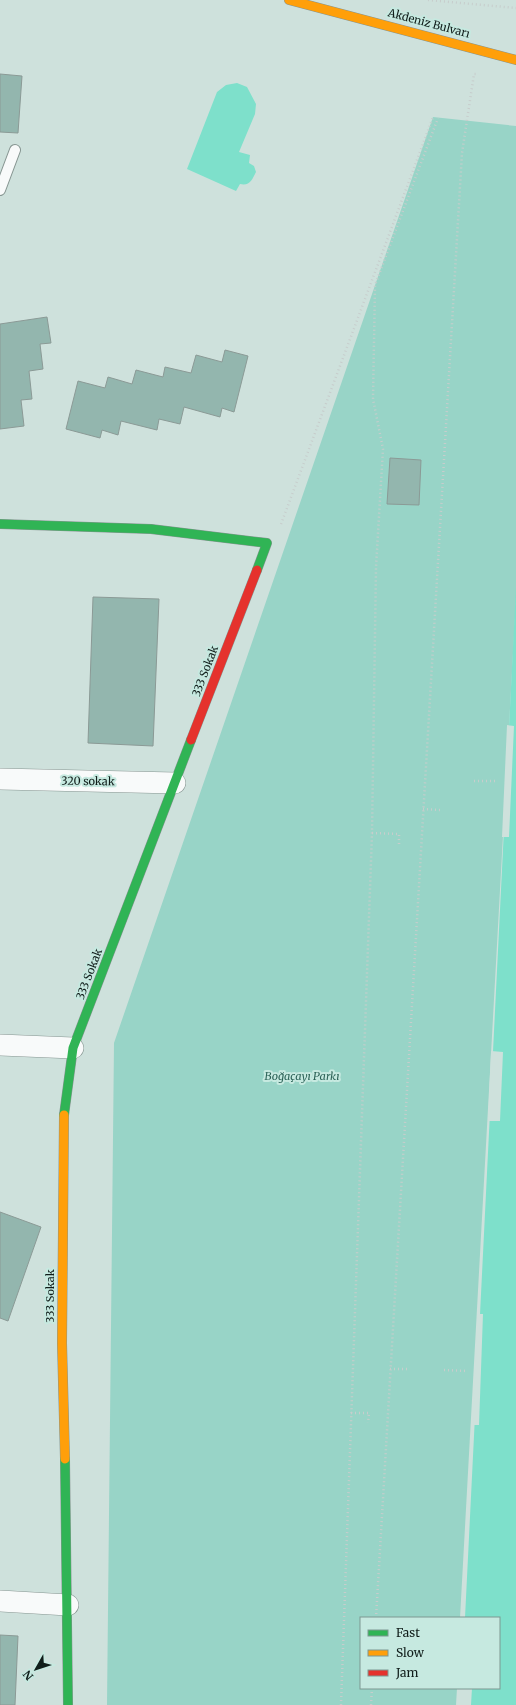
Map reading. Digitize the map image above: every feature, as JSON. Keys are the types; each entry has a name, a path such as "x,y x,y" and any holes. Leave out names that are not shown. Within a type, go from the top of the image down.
{"street":[{"name":"Akdeniz Bulvarı","path":"289,0 355,16 516,60"},
{"name":"333 Sokak","path":"0,524 151,529 267,543 73,1048 63,1126 62,1343 68,1605 68,1705"},
{"name":"320 sokak","path":"0,779 175,783"},
{"path":"0,1045 73,1048"},
{"path":"0,1600 68,1605"}],"lane":[{"path":"0,190 14,150"}],"path":[{"path":"428,0 516,8"},
{"path":"376,1617 462,153 474,74"},
{"path":"281,524 434,117"},
{"path":"341,1705 372,833 376,568 383,449 373,399 375,285 438,118"},
{"path":"474,781 498,781"},
{"path":"423,809 440,810"},
{"path":"372,833 399,834 399,845"},
{"path":"390,1369 410,1369"},
{"path":"444,1370 467,1371"},
{"path":"351,1413 369,1413 368,1423"},
{"path":"371,1705 372,1689"}],"green space":[{"name":"Boğaçayı Parkı","path":"433,117 516,126 516,599 460,1617 360,1617 360,1689 457,1689 456,1705 107,1705 114,1043"}],"shaded area":[{"path":"237,83 247,87 256,104 255,114 239,152 250,155 249,163 254,166 256,172 250,182 240,184 236,191 187,169 217,92 226,85"},
{"path":"516,586 516,1705 461,1705 461,1689 500,1689 500,1617 465,1617"}],"pier":[{"path":"507,725 514,726 509,837 502,837"},
{"path":"491,1051 503,1052 500,1121 488,1121"},
{"path":"478,1314 483,1314 479,1425 473,1425"},
{"path":"459,1689 472,1689 471,1705 459,1705"}],"building":[{"path":"0,74 22,76 18,133 0,132"},
{"path":"47,317 51,343 40,344 43,369 29,371 32,399 21,400 24,426 0,429 0,324"},
{"path":"225,350 248,356 234,412 222,408 220,417 184,407 180,424 159,419 157,430 121,421 118,435 102,430 100,438 66,429 78,381 105,388 108,377 132,384 136,370 163,377 165,367 191,373 196,355 222,362"},
{"path":"390,458 421,460 419,505 387,504"},
{"path":"93,597 159,599 153,746 88,743"},
{"path":"0,1212 41,1227 8,1321 0,1318"},
{"path":"0,1635 18,1636 15,1705 0,1705"}],"traffic: fast":[{"path":"0,524 151,529 267,543 257,570"},
{"path":"64,1115 73,1048 191,740"},
{"path":"65,1459 68,1705"}],"traffic: slow":[{"path":"289,0 516,60"},
{"path":"64,1115 62,1343 65,1459"}],"traffic: jam":[{"path":"191,740 257,570"}]}
